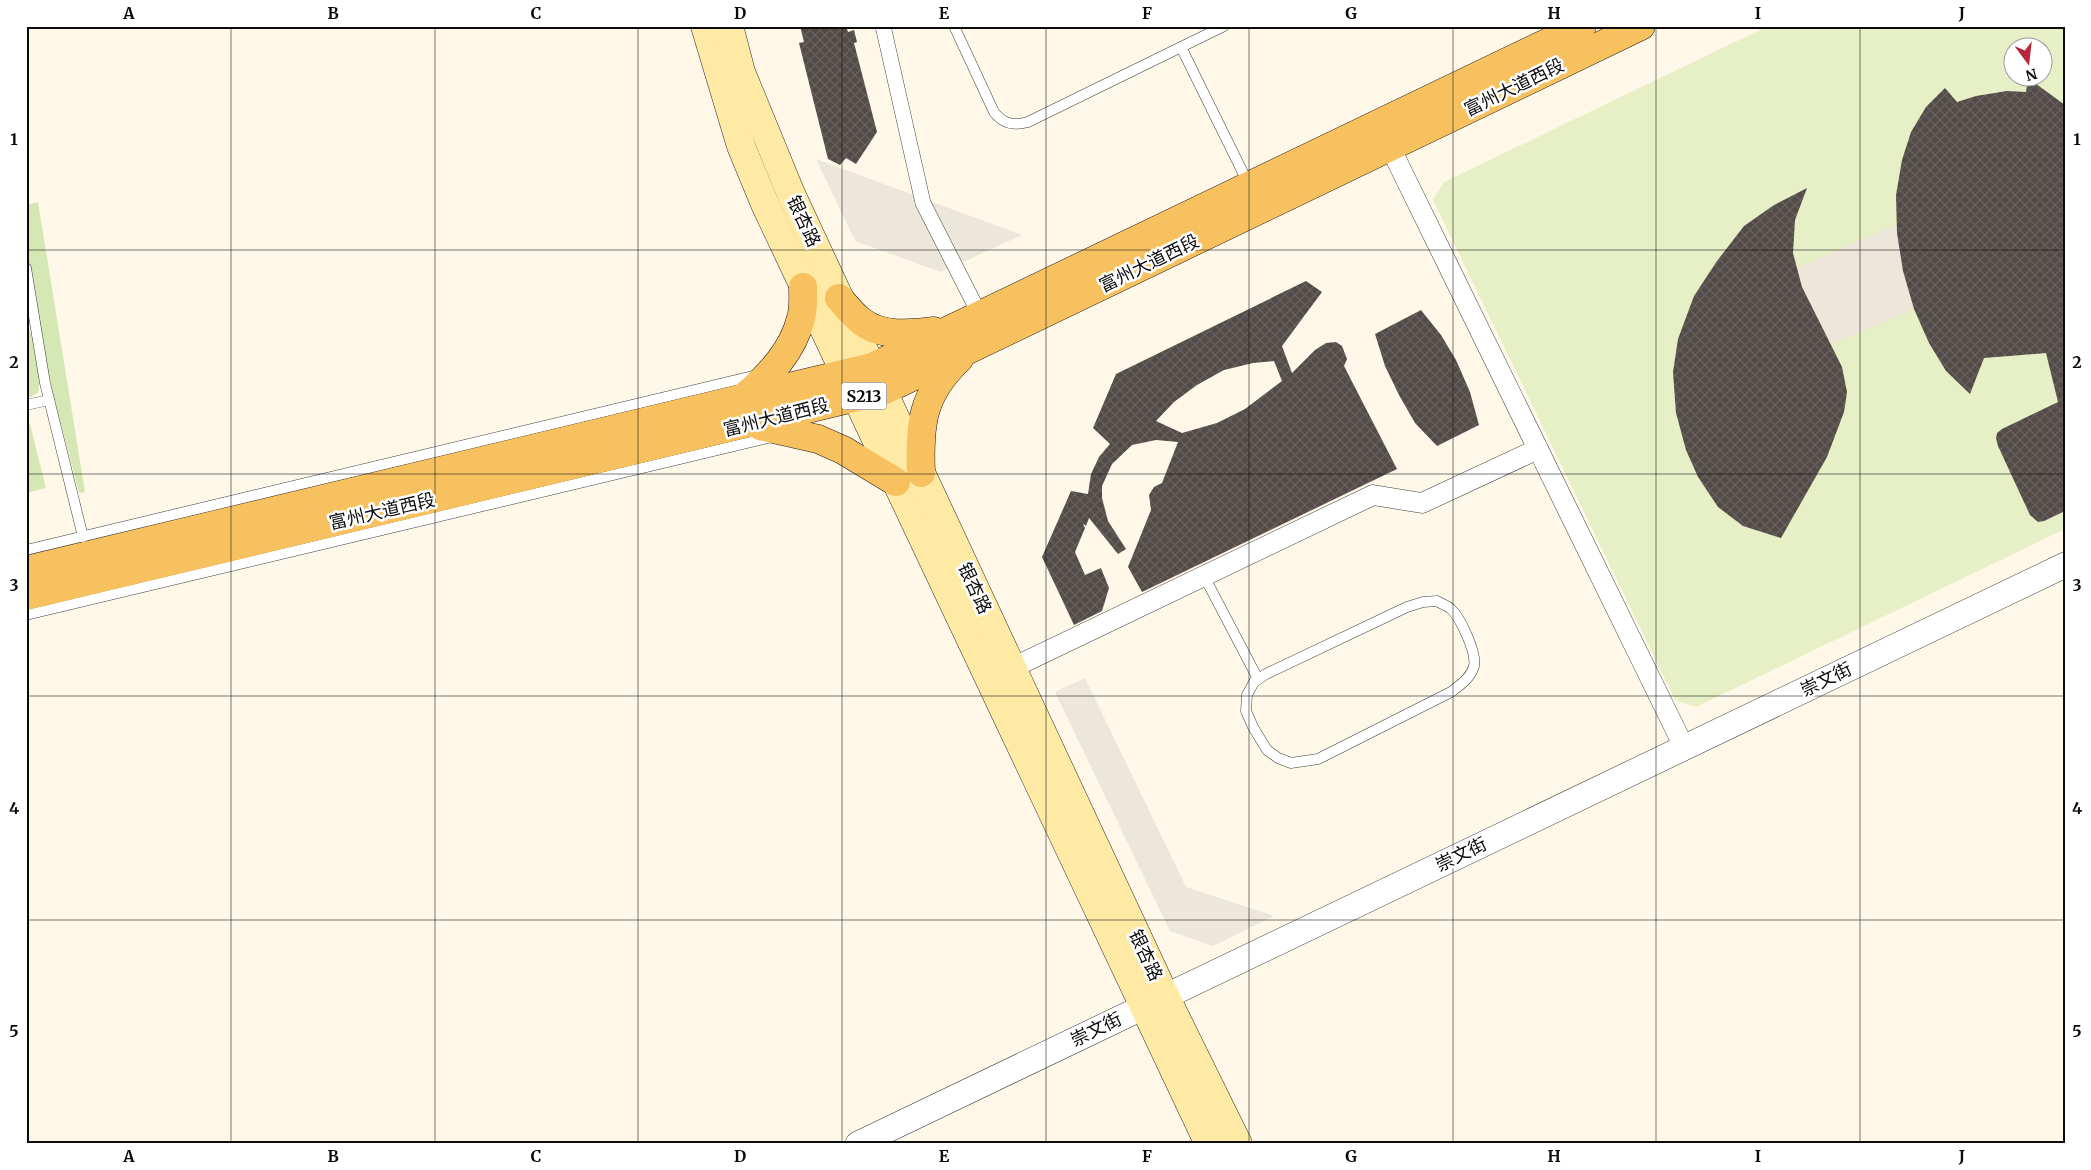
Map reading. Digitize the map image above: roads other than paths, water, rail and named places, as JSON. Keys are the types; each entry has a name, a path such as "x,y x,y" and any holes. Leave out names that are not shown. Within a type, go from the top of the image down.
{"main road":[{"name":"银杏路","path":"705,26 741,146 764,204 803,287 896,482 1154,1001 1238,1144"},
{"name":"银杏路","path":"729,26 741,72 768,141 839,298 1012,668 1154,1001 1209,1144"},
{"name":"富州大道西段","path":"962,338 980,315 1582,26"},
{"name":"富州大道西段","path":"26,570 744,412 856,398 877,379 962,338 1390,147 1641,26"},
{"path":"803,287 802,317 793,343 770,372 744,412 843,450 896,482"},
{"path":"839,298 862,322 877,330 962,338 947,371 934,389 924,410 920,429 921,473"},
{"name":"富州大道西段","path":"26,596 744,412 845,374 877,379"}],"street":[{"path":"883,26 923,203 980,315"},
{"path":"1390,147 1684,747"},
{"path":"1012,668 1373,495 1422,502 1538,449"},
{"name":"崇文街","path":"858,1144 2065,565"}],"lane":[{"path":"954,26 994,112 999,119 1018,125 1028,122 1224,26"},
{"path":"1181,47 1249,186"},
{"path":"26,268 29,308 49,400 83,537"},
{"path":"26,550 770,372"},
{"path":"26,405 49,400"},
{"path":"26,615 794,432"},
{"path":"1204,576 1258,679"},
{"path":"1437,601 1450,608 1460,618 1472,648 1475,664 1468,678 1452,692 1318,759 1291,763 1278,758 1267,750 1246,711 1247,694 1258,679 1398,611 1423,602 1437,601"}]}
